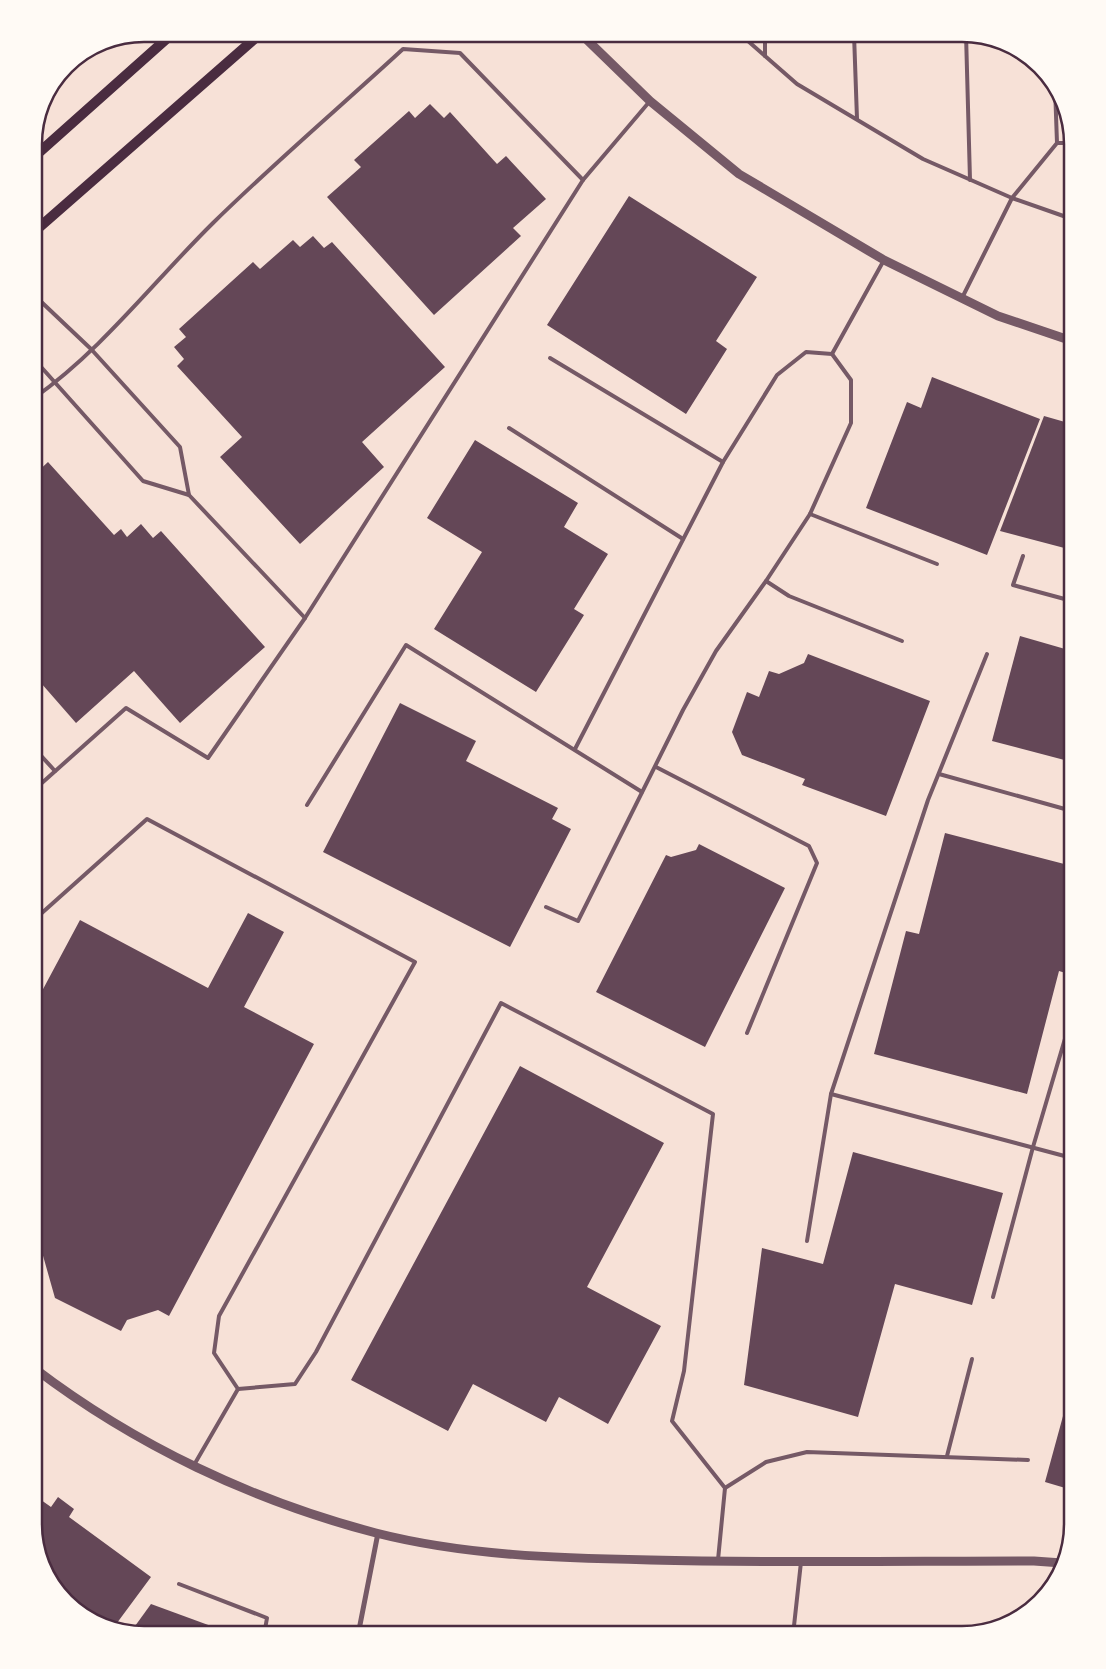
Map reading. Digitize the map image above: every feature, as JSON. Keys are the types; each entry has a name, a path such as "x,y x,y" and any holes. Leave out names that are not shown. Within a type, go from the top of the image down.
{"main road":[{"path":"43,150 162,43"},
{"path":"43,224 132,149 250,43"}],"street":[{"path":"591,43 650,101 739,174 884,260 998,316 1064,338"},
{"path":"42,1374 106,1418 194,1466 296,1510 378,1533 484,1551 552,1558 718,1562 1034,1561 1056,1563"},
{"path":"360,1626 378,1533"}],"lane":[{"path":"751,43 797,84 924,159 1012,198 1064,216"},
{"path":"765,43 766,56"},
{"path":"854,43 857,119"},
{"path":"966,43 970,180"},
{"path":"43,392 55,383 91,349 214,223 403,49 460,53 583,180"},
{"path":"43,782 126,708 208,758 305,618 583,180 650,101"},
{"path":"962,298 1012,198 1057,143 1056,105"},
{"path":"1057,143 1064,143"},
{"path":"832,354 884,260"},
{"path":"43,303 91,349 180,447 189,495"},
{"path":"546,907 578,921 683,710 716,651 766,582 810,514 851,424 851,380 832,354 806,352 777,376 723,462 575,749"},
{"path":"550,358 723,462"},
{"path":"43,369 143,481 189,495 305,618"},
{"path":"509,428 683,539"},
{"path":"810,514 937,564"},
{"path":"1023,556 1013,585 1064,599"},
{"path":"766,582 789,596 902,641"},
{"path":"307,804 406,645 642,792"},
{"path":"808,1241 830,1094 939,774 987,654"},
{"path":"43,757 55,771"},
{"path":"656,767 810,846 817,863 748,1033"},
{"path":"939,774 1064,809"},
{"path":"42,912 147,819 415,962 219,1316 214,1353 238,1389"},
{"path":"238,1389 295,1384 316,1352 501,1003 713,1114 684,1371 672,1421 725,1488 718,1562"},
{"path":"993,1297 1033,1147 1064,1042"},
{"path":"830,1094 1064,1156"},
{"path":"947,1456 972,1359"},
{"path":"194,1466 238,1389"},
{"path":"725,1488 766,1462 807,1452 1028,1460"},
{"path":"794,1626 801,1562"},
{"path":"179,1584 267,1618 266,1626"}],"building":[{"path":"430,104 444,118 450,112 497,164 506,156 546,199 513,228 521,236 434,315 327,197 361,167 354,160 409,111 415,118"},
{"path":"629,196 757,277 716,341 727,349 686,414 547,325"},
{"path":"313,236 324,248 332,242 445,367 362,442 384,467 300,544 220,457 242,437 177,366 184,359 174,347 186,337 179,329 253,262 260,269 293,240 300,247"},
{"path":"932,377 1040,419 987,555 866,508 907,402 921,408"},
{"path":"1044,416 1064,422 1064,548 1000,531"},
{"path":"475,440 578,503 564,527 608,554 574,609 584,615 536,692 434,629 482,552 427,518"},
{"path":"48,462 114,535 121,529 127,537 141,524 153,538 161,531 265,647 180,723 134,671 76,723 43,685 43,467"},
{"path":"1020,636 1064,649 1064,760 992,741"},
{"path":"808,654 930,701 886,816 802,785 805,779 742,755 732,732 747,692 759,697 769,671 779,674 804,663"},
{"path":"400,703 476,741 466,761 558,808 552,819 571,829 510,947 323,852"},
{"path":"945,833 1064,864 1064,973 1059,971 1027,1094 874,1054 906,931 919,934"},
{"path":"699,844 785,888 705,1047 596,992 666,855 671,857 696,850"},
{"path":"248,913 284,932 244,1007 314,1044 169,1316 158,1310 127,1320 121,1331 55,1298 42,1253 42,990 80,920 208,988"},
{"path":"520,1066 664,1143 587,1287 661,1326 608,1424 559,1397 546,1422 473,1384 448,1431 351,1380"},
{"path":"853,1152 1003,1193 972,1305 895,1284 858,1417 744,1385 762,1248 823,1264"},
{"path":"1064,1412 1064,1488 1045,1482"},
{"path":"58,1497 74,1509 69,1517 151,1577 117,1623 99,1616 82,1605 64,1587 50,1563 43,1538 42,1501 51,1507"},
{"path":"151,1604 211,1626 138,1626 135,1626"}]}
